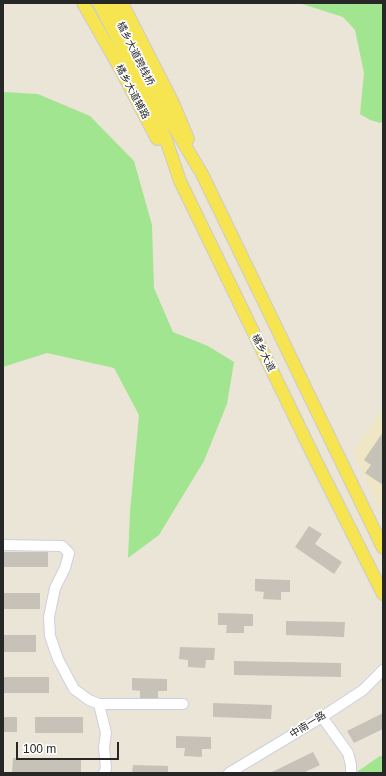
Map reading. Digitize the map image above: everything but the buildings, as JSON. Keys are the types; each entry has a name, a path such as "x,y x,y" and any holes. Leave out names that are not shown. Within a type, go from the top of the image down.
{"main road":[{"name":"橘乡大道辅路","path":"78,3 85,7 121,70 180,182"},
{"name":"橘乡大道跨线桥","path":"99,3 128,59 156,107"},
{"name":"橘乡大道跨线桥","path":"109,3 156,107"},
{"path":"122,3 173,103 202,174 383,548"},
{"path":"156,107 202,174"},
{"name":"橘乡大道","path":"156,107 180,182 315,459 383,594"}],"street":[{"path":"3,545 62,546 69,553 65,568 55,588 49,617 50,636 58,659 74,689 89,700 99,704 183,704"},
{"name":"中南一路","path":"229,773 322,717 363,690 383,670"},
{"path":"99,704 106,733 104,747 106,769 104,773"},
{"path":"322,717 348,753 352,765 351,773"}],"shaded area":[{"path":"383,409 383,514 353,451"}],"green space":[{"path":"299,3 383,3 383,121 380,123 370,120 360,114 364,73 355,30 343,17"},
{"path":"3,92 38,94 90,116 134,161 152,225 154,288 173,332 208,346 234,362 227,404 204,461 159,535 128,558 130,512 139,415 114,368 47,353 3,367"},
{"path":"380,756 383,756 383,773 358,773 358,771"}]}
